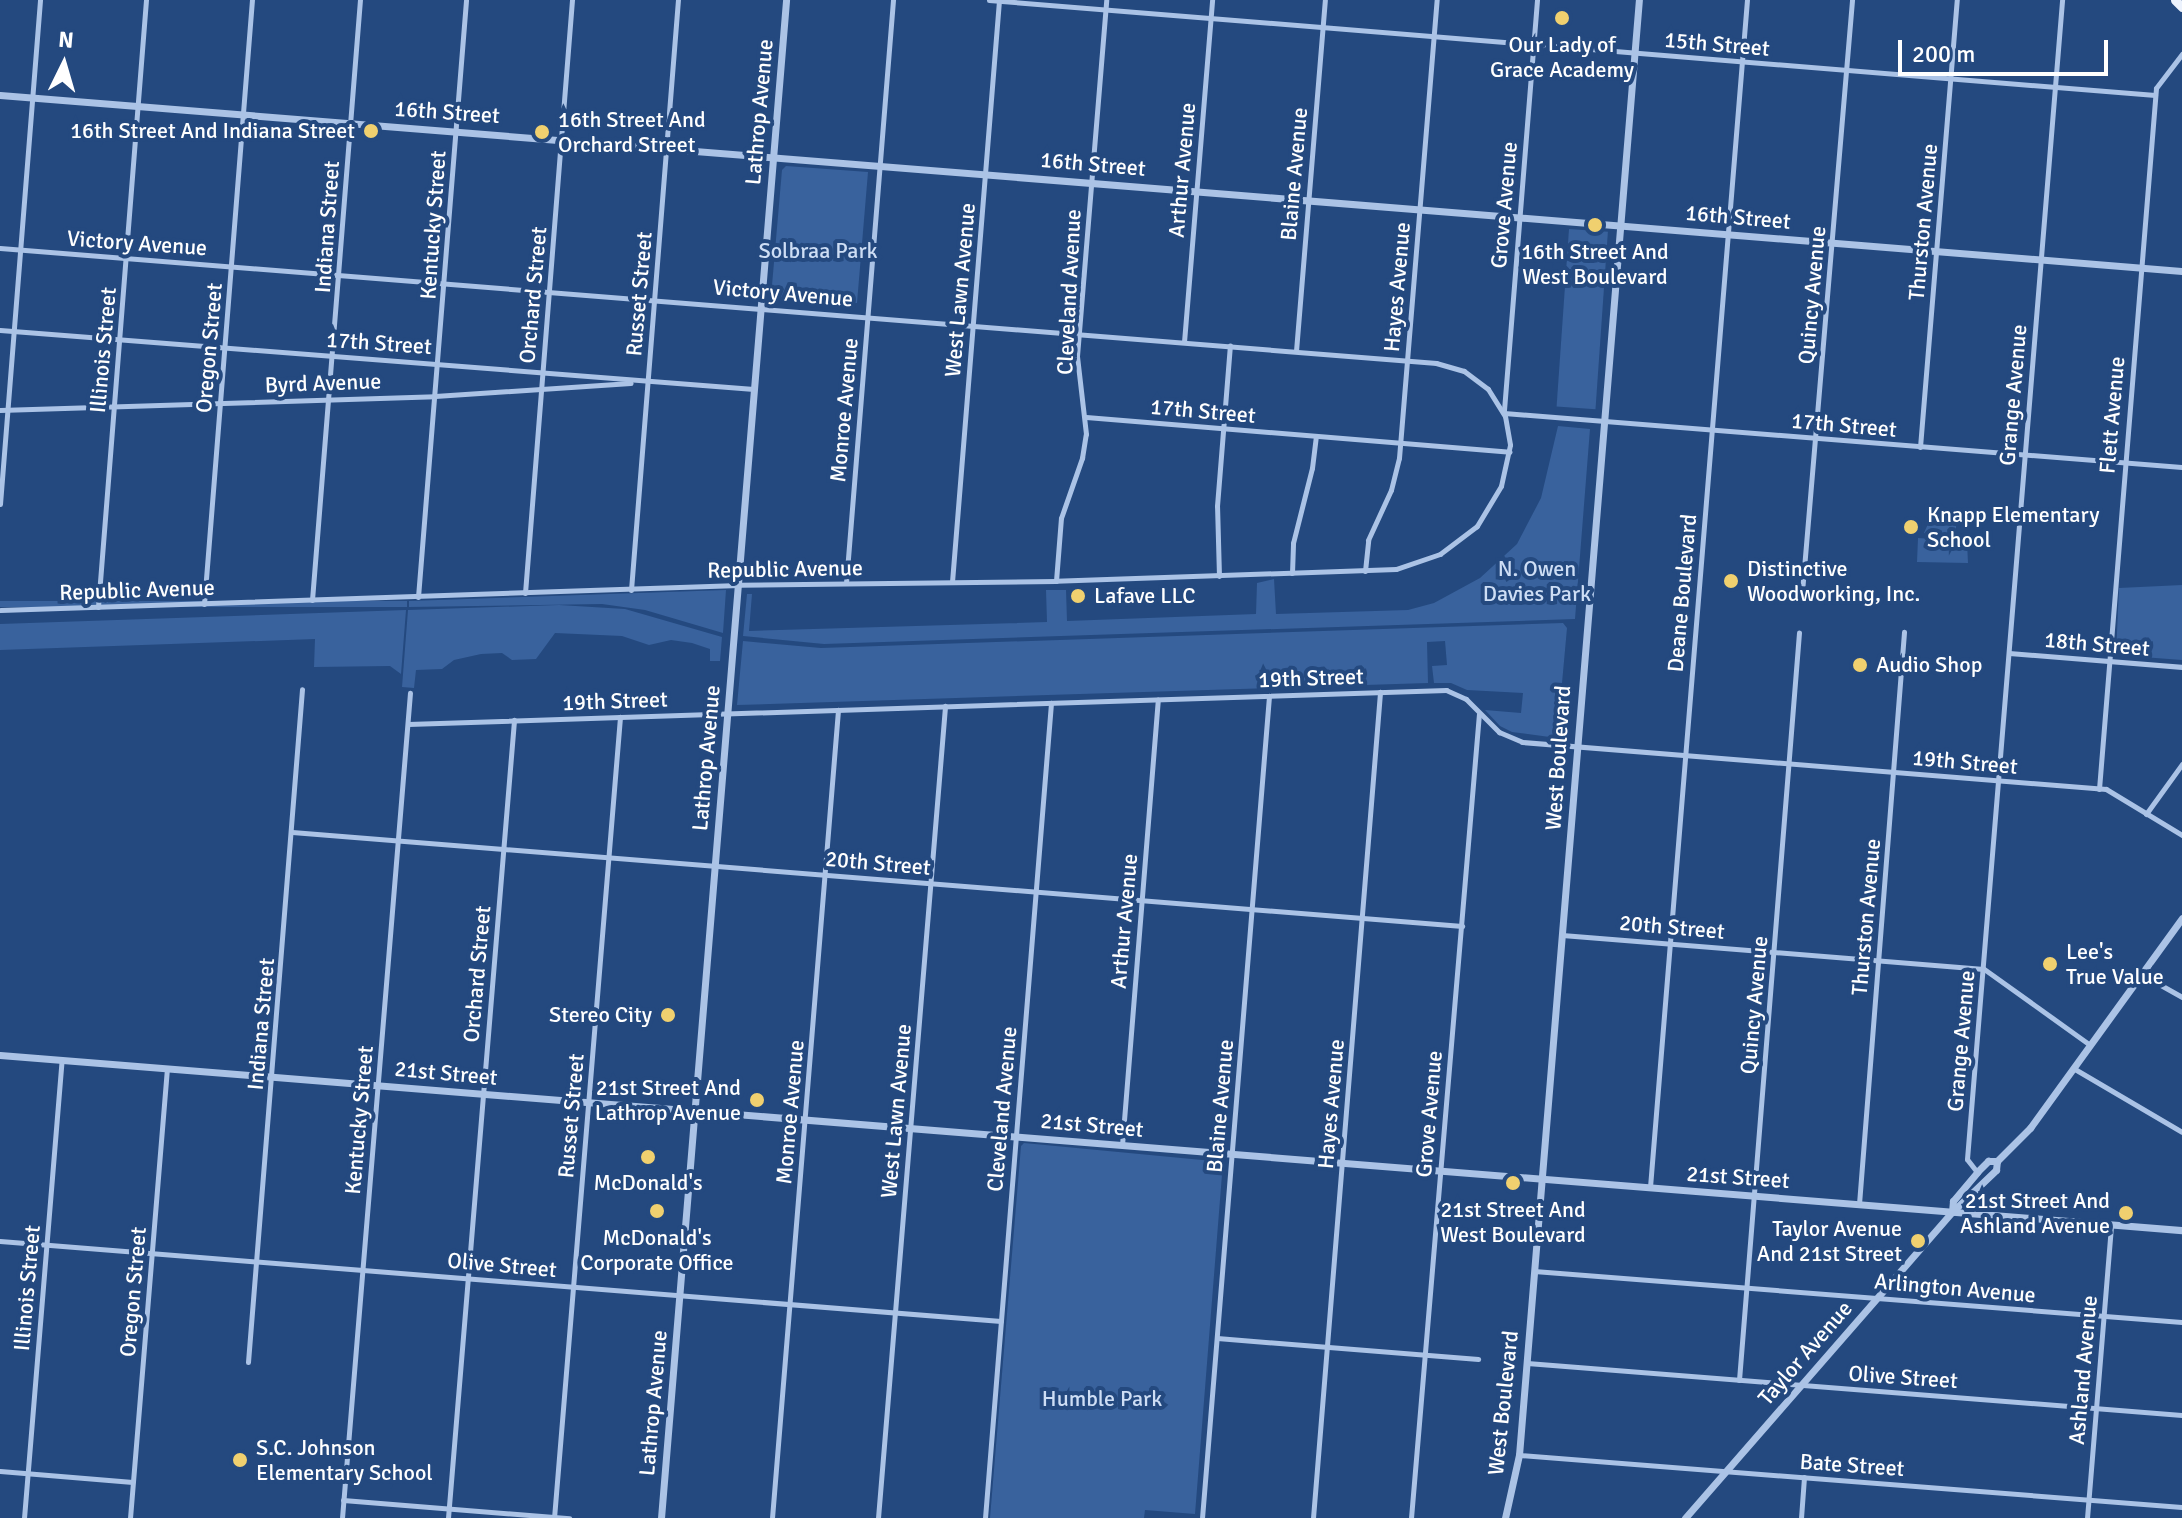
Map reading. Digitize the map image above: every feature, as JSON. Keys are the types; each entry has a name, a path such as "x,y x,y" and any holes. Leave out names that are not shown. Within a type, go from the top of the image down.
{"main road":[{"path":"2175,0 2182,7"}],"street":[{"path":"0,504 40,0"},
{"name":"Illinois Street","path":"98,607 146,0"},
{"name":"Oregon Street","path":"204,604 252,0"},
{"name":"Indiana Street","path":"312,600 360,0"},
{"name":"Kentucky Street","path":"418,597 466,0"},
{"name":"Orchard Street","path":"525,593 572,0"},
{"name":"Russet Street","path":"631,590 678,0"},
{"name":"Lathrop Avenue","path":"661,1518 786,0"},
{"name":"Monroe Avenue","path":"846,583 893,0"},
{"name":"15th Street","path":"989,0 2155,95"},
{"name":"West Lawn Avenue","path":"952,582 999,0"},
{"name":"Cleveland Avenue","path":"1056,581 1058,535 1082,458 1086,417 1078,368 1079,333 1106,0"},
{"name":"Arthur Avenue","path":"1184,342 1212,0"},
{"name":"Blaine Avenue","path":"1296,351 1325,0"},
{"name":"Hayes Avenue","path":"1365,571 1368,540 1395,479 1400,443 1437,0"},
{"name":"Grove Avenue","path":"1504,413 1537,0"},
{"name":"West Boulevard","path":"1505,1518 1519,1455 1639,0"},
{"name":"Deane Boulevard","path":"1650,1188 1747,0"},
{"name":"Quincy Avenue","path":"1802,592 1852,0"},
{"name":"Thurston Avenue","path":"1920,447 1957,0"},
{"name":"Grange Avenue","path":"1977,1172 1967,1159 2062,0"},
{"name":"Flett Avenue","path":"2099,789 2107,660 2155,95 2156,88 2182,54"},
{"name":"16th Street","path":"0,95 2182,271"},
{"name":"Victory Avenue","path":"0,248 1407,360 1443,364 1464,371 1488,389 1504,413"},
{"name":"17th Street","path":"0,330 755,389"},
{"path":"1219,576 1217,506 1230,346"},
{"name":"Byrd Avenue","path":"0,410 435,396 647,381"},
{"path":"1504,413 1510,452"},
{"name":"17th Street","path":"1504,413 2182,467"},
{"name":"17th Street","path":"1086,417 1510,452"},
{"path":"1292,573 1296,527 1312,468 1316,436"},
{"name":"Republic Avenue","path":"0,610 739,585 1056,581 1365,571 1419,564 1460,542 1491,507 1501,486 1510,452"},
{"name":"Quincy Avenue","path":"1739,1380 1799,632"},
{"name":"Thurston Avenue","path":"1859,1204 1904,632"},
{"name":"18th Street","path":"2009,653 2182,667"},
{"name":"Indiana Street","path":"248,1362 302,689"},
{"name":"19th Street","path":"408,724 1446,690 1466,699 1499,732 1516,740 2106,789 2182,835"},
{"name":"Hayes Avenue","path":"1313,1518 1380,692"},
{"name":"Kentucky Street","path":"342,1518 410,693"},
{"name":"Blaine Avenue","path":"1202,1518 1269,696"},
{"name":"Arthur Avenue","path":"1122,1146 1158,699"},
{"name":"Cleveland Avenue","path":"985,1518 1051,703"},
{"name":"West Lawn Avenue","path":"878,1518 945,706"},
{"name":"Monroe Avenue","path":"772,1518 838,709"},
{"name":"Grove Avenue","path":"1411,1518 1479,714"},
{"name":"Russet Street","path":"554,1517 620,717"},
{"name":"Orchard Street","path":"448,1518 514,720"},
{"path":"2146,814 2182,764"},
{"name":"20th Street","path":"292,832 1462,926"},
{"name":"Taylor Avenue","path":"1685,1518 1952,1212 1996,1170 1997,1161 2030,1128 2182,918"},
{"name":"20th Street","path":"1562,935 1983,968"},
{"path":"1983,968 2090,1045"},
{"path":"2141,974 2182,997"},
{"name":"21st Street","path":"0,1055 2182,1230"},
{"name":"Illinois Street","path":"24,1518 62,1060"},
{"path":"2073,1068 2182,1132"},
{"name":"Oregon Street","path":"130,1518 167,1069"},
{"name":"Taylor Avenue","path":"1952,1212 1953,1201 1977,1172 1988,1161 1997,1161"},
{"name":"Ashland Avenue","path":"2087,1518 2111,1224"},
{"name":"Olive Street","path":"0,1241 1001,1321"},
{"name":"Arlington Avenue","path":"1534,1271 2182,1322"},
{"path":"1217,1338 1478,1359"},
{"name":"Olive Street","path":"1527,1363 2182,1415"},
{"name":"Bate Street","path":"1519,1455 2182,1507"},
{"path":"0,1471 133,1482"},
{"path":"1801,1518 1804,1477"},
{"path":"343,1500 569,1518"}],"green space":[{"name":"Solbraa Park","path":"786,166 868,172 857,303 771,297 782,170"},
{"path":"1569,229 1608,232 1595,409 1557,407"},
{"name":"N. Owen Davies Park","path":"1558,426 1590,429 1575,619 824,644 743,636 747,594 752,594 749,631 1047,622 1046,590 1066,590 1067,621 1256,614 1257,583 1274,579 1276,614 1408,610 1434,603 1480,578 1517,544 1541,498"},
{"path":"1928,524 1956,526 1956,537 1948,540 1967,542 1968,563 1917,562 1918,538 1946,540 1924,533"},
{"path":"2182,585 2182,660 2116,655 2119,588"},
{"path":"726,590 723,633 645,610 602,604 409,607 409,601"},
{"path":"0,601 407,601 407,607 0,607"},
{"path":"559,605 625,609 722,637 720,661 710,661 710,649 692,643 671,640 649,645 622,636 555,633 536,659 512,660 502,653 481,654 454,660 442,669 416,670 414,688 402,687 408,610"},
{"path":"406,610 401,674 390,666 314,667 315,639 0,650 0,624"},
{"path":"1563,623 1567,628 1557,738 1512,732 1500,726 1485,710 1521,713 1523,693 1467,690 1451,683 1434,683 1432,666 1447,665 1445,641 1427,642 1428,683 737,705 743,641 821,648"},
{"name":"Humble Park","path":"1024,1143 1223,1162 1195,1514 1145,1510 1144,1518 990,1518 1021,1146"}],"place":[{"name":"Our Lady of Grace Academy","path":"1562,18"},
{"name":"16th Street And Indiana Street","path":"371,131"},
{"name":"16th Street And Orchard Street","path":"542,132"},
{"name":"16th Street And West Boulevard","path":"1595,225"},
{"name":"Knapp Elementary School","path":"1911,527"},
{"name":"Distinctive Woodworking, Inc.","path":"1731,581"},
{"name":"Lafave LLC","path":"1078,596"},
{"name":"Audio Shop","path":"1860,665"},
{"name":"Lee's True Value","path":"2050,964"},
{"name":"Stereo City","path":"668,1015"},
{"name":"21st Street And Lathrop Avenue","path":"757,1100"},
{"name":"McDonald's","path":"648,1157"},
{"name":"21st Street And West Boulevard","path":"1513,1183"},
{"name":"McDonald's Corporate Office","path":"657,1211"},
{"name":"21st Street And Ashland Avenue","path":"2126,1213"},
{"name":"Taylor Avenue And 21st Street","path":"1918,1241"},
{"name":"S.C. Johnson Elementary School","path":"240,1460"}]}
